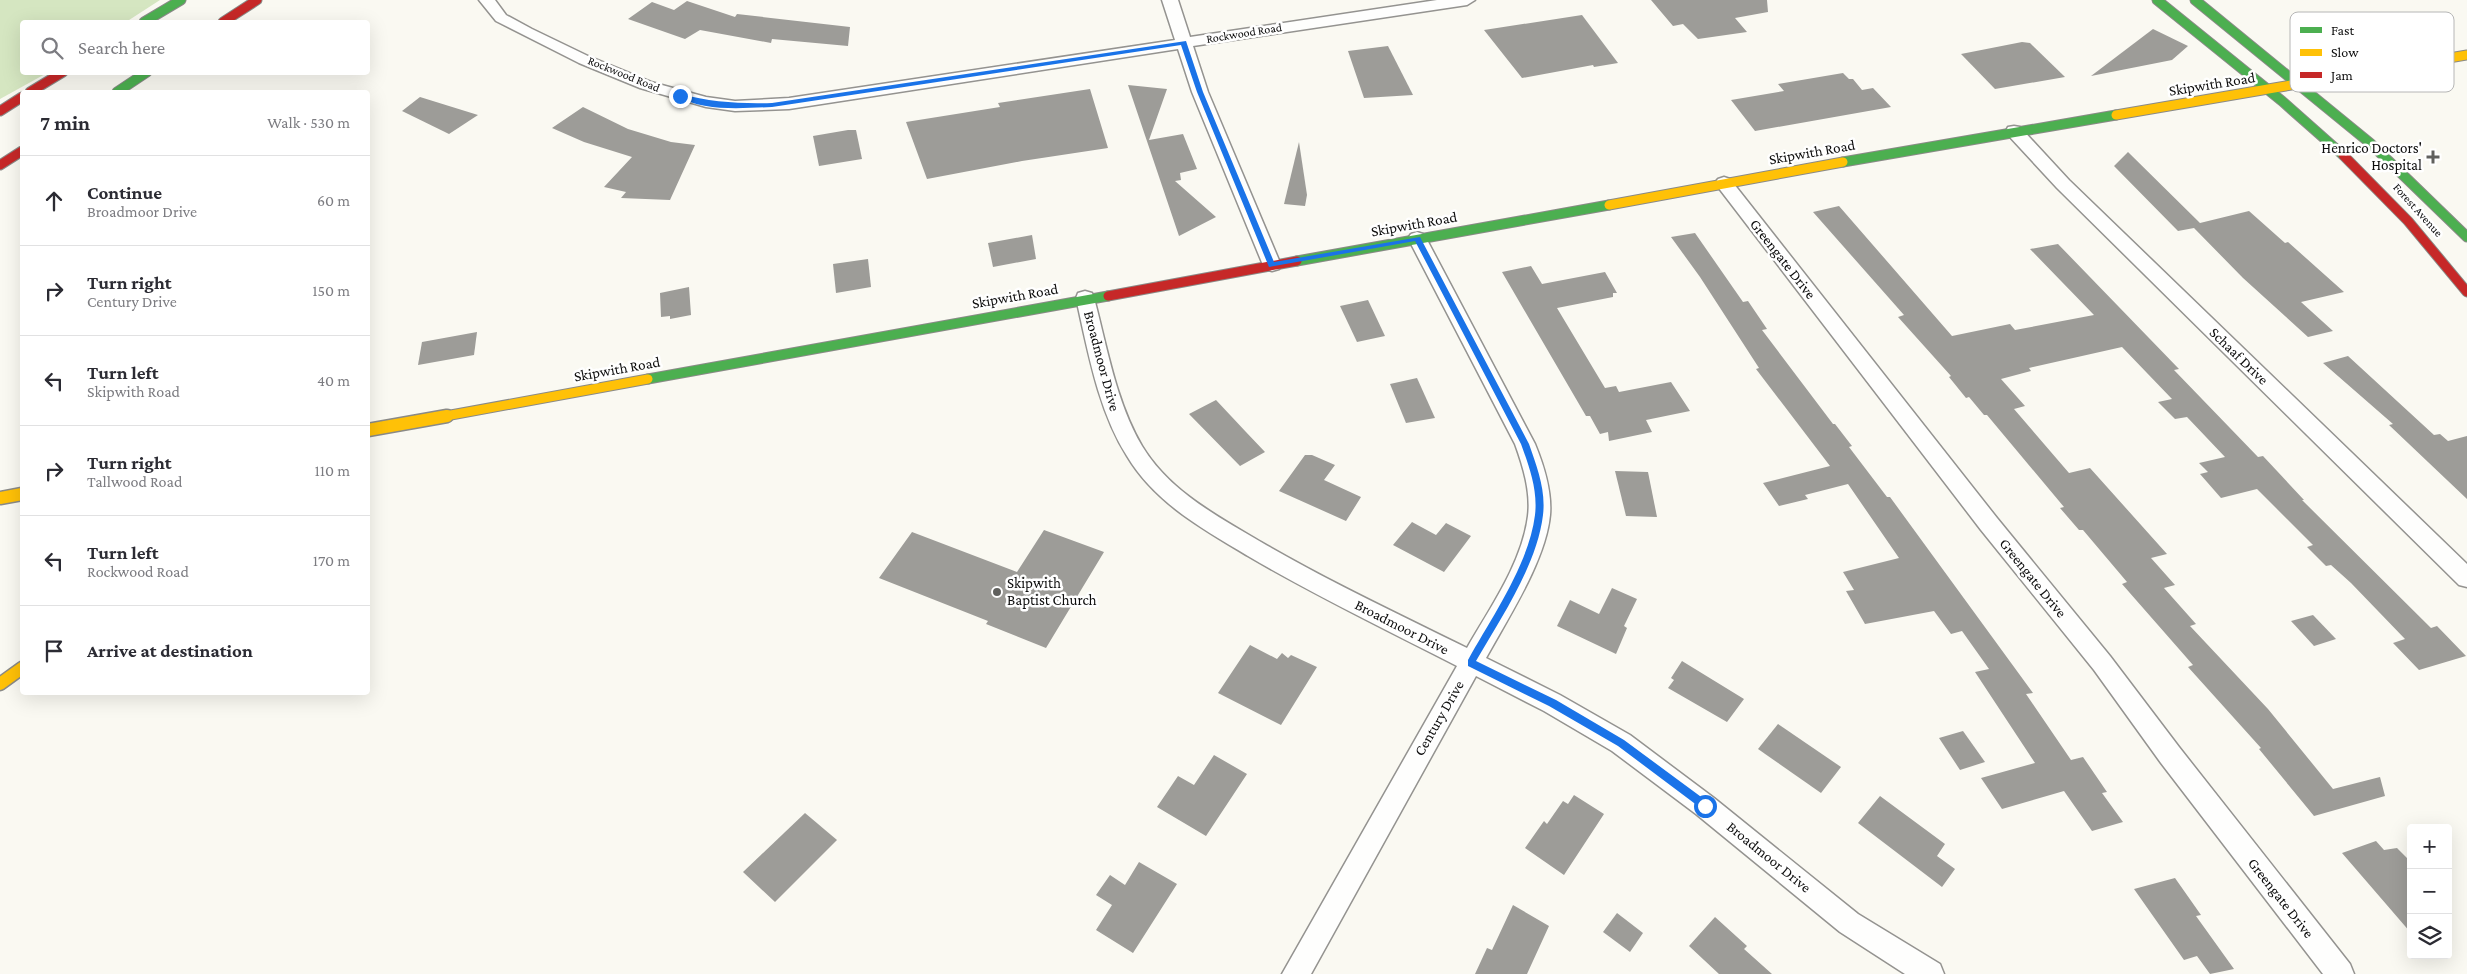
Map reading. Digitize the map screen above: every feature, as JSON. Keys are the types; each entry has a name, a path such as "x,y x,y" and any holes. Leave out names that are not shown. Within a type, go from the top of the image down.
{"main road":[{"path":"147,20 181,0"},
{"path":"226,20 257,0"},
{"name":"Forest Avenue","path":"2157,0 2338,148 2393,201 2423,234 2467,292"},
{"name":"Forest Avenue","path":"2195,0 2290,77"},
{"name":"Skipwith Road","path":"2454,57 2467,55"},
{"path":"33,90 58,75"},
{"path":"120,90 142,75"},
{"name":"Skipwith Road","path":"370,430 1085,298 2014,131 2290,87"},
{"name":"Forest Avenue","path":"2309,92 2376,146 2467,237"},
{"path":"0,111 20,98"},
{"path":"0,165 20,152"},
{"path":"0,498 20,494"},
{"path":"0,684 20,669"}],"street":[{"name":"Rockwood Road","path":"488,0 496,14 501,18 612,71 680,96 705,103 738,106 772,105 842,96 1467,0"},
{"path":"1170,0 1200,92 1272,265"},
{"name":"Schaaf Drive","path":"2014,131 2063,184 2467,578"},
{"name":"Greengate Drive","path":"1724,183 1989,524 2102,663 2170,756 2340,974"},
{"name":"Century Drive","path":"1296,974 1514,586 1534,538 1539,514 1540,498 1535,470 1525,444 1417,238"},
{"name":"Broadmoor Drive","path":"1085,298 1100,364 1119,421 1134,451 1152,476 1170,494 1207,521 1292,571 1552,703 1621,743 1705,806 1849,922 1930,974"}],"green space":[{"path":"0,0 160,0 129,20 20,20 20,75 43,75 0,99"}],"building":[{"path":"1651,0 1767,0 1768,12 1735,18 1747,32 1698,39 1683,24 1673,26"},
{"path":"687,1 735,17 737,14 850,27 848,46 772,39 771,43 700,30 685,39 628,19 652,2 674,10"},
{"path":"1582,15 1618,63 1594,67 1593,65 1522,78 1484,30"},
{"path":"2153,29 2188,46 2172,60 2091,76"},
{"path":"2022,42 2030,43 2065,77 1995,89 1961,54"},
{"path":"1388,46 1413,95 1364,98 1348,51"},
{"path":"1843,73 1849,79 1853,79 1862,90 1873,88 1891,107 1755,131 1731,100 1784,91 1778,84"},
{"path":"1128,85 1167,89 1149,140 1183,134 1197,169 1180,173 1181,180 1175,181 1216,217 1179,236"},
{"path":"1090,89 1108,148 1022,161 927,179 906,122 1000,107 998,103"},
{"path":"420,97 478,115 449,134 402,111"},
{"path":"583,107 628,129 671,142 695,145 670,200 621,198 626,192 604,187 632,157 584,142 552,128"},
{"path":"856,130 862,159 819,166 813,136"},
{"path":"1299,142 1307,195 1305,206 1284,204"},
{"path":"2128,152 2200,223 2249,211 2285,243 2288,242 2344,292 2301,302 2333,331 2308,337 2243,278 2194,228 2178,231 2114,166"},
{"path":"1839,206 1952,336 2010,324 2015,330 2094,315 2030,249 2058,244 2179,369 2174,370 2258,457 2263,456 2304,500 2302,500 2431,628 2437,626 2466,656 2419,670 2393,643 2405,639 2351,583 2331,565 2326,566 2307,547 2313,545 2257,489 2221,498 2200,474 2208,472 2199,463 2225,457 2187,417 2175,419 2158,402 2172,399 2122,347 2029,368 2031,371 2001,379 2025,406 2014,409 2069,473 2090,468 2167,554 2151,558 2175,585 2164,588 2196,624 2190,626 2268,709 2333,789 2380,777 2385,796 2314,816 2259,749 2261,748 2188,667 2193,665 2122,584 2127,582 2083,530 2079,530 2060,508 2064,507 1987,415 1984,415 1969,397 1966,398 1949,377 1951,376 1898,317 1904,315 1813,212"},
{"path":"1695,233 1743,302 1748,301 1767,329 1762,330 1833,424 1835,424 1852,446 1849,447 1887,497 1890,497 2033,693 2026,694 2071,760 2083,757 2107,792 2102,793 2123,822 2092,831 2064,791 2002,809 1981,778 2035,763 1975,672 1989,669 1962,631 1951,634 1934,611 1865,624 1846,591 1854,590 1843,572 1899,558 1848,484 1805,495 1808,499 1779,506 1763,483 1830,466 1756,369 1759,368 1700,277 1671,237"},
{"path":"1032,235 1036,259 993,267 988,243"},
{"path":"868,259 871,287 836,293 833,264"},
{"path":"1531,266 1542,284 1605,272 1617,293 1613,293 1613,297 1557,308 1605,388 1616,386 1619,392 1671,382 1690,411 1646,420 1652,432 1609,441 1608,432 1600,434 1590,416 1586,416 1502,272"},
{"path":"689,287 691,315 670,319 670,316 661,317 660,293"},
{"path":"1368,300 1385,336 1357,342 1340,306"},
{"path":"477,332 474,355 418,365 422,342"},
{"path":"2348,356 2434,435 2440,434 2448,441 2467,436 2467,499 2389,425 2393,424 2323,363"},
{"path":"1417,378 1435,418 1406,423 1390,384"},
{"path":"1216,400 1265,452 1240,466 1189,414"},
{"path":"1305,455 1312,455 1335,465 1324,480 1361,497 1346,521 1279,491"},
{"path":"1615,471 1648,472 1657,517 1626,516"},
{"path":"1412,522 1436,535 1446,523 1471,536 1444,572 1393,545"},
{"name":"Skipwith Baptist Church","path":"1044,530 1104,552 1046,648 986,624 988,621 879,578 912,532 1017,572"},
{"path":"1612,588 1637,599 1624,626 1627,628 1616,654 1557,626 1570,600 1599,614"},
{"path":"2313,615 2336,639 2314,646 2291,621"},
{"path":"1250,645 1277,659 1282,653 1288,658 1291,655 1317,667 1281,725 1218,693"},
{"path":"1682,661 1744,699 1727,722 1668,688 1674,680 1671,678"},
{"path":"1778,724 1841,767 1821,793 1758,749"},
{"path":"1963,731 1985,762 1960,770 1939,738"},
{"path":"1214,755 1247,774 1206,836 1157,807 1178,776 1194,785"},
{"path":"1574,795 1604,814 1564,875 1525,848 1544,821 1547,824 1563,801 1568,804"},
{"path":"1880,796 1945,844 1937,856 1955,869 1942,887 1858,823"},
{"path":"805,813 837,840 775,902 743,872"},
{"path":"2376,841 2384,850 2397,848 2407,858 2407,928 2342,853"},
{"path":"1139,862 1177,884 1133,953 1096,930 1112,905 1096,895 1110,875 1125,885"},
{"path":"2175,878 2201,915 2196,916 2234,969 2210,974 2197,956 2184,960 2134,889"},
{"path":"1513,905 1549,926 1527,974 1475,974 1487,948 1492,950"},
{"path":"1617,913 1643,933 1630,952 1603,932"},
{"path":"1715,917 1747,946 1744,949 1772,974 1719,974 1689,946"}],"traffic: fast":[{"path":"147,20 181,0"},
{"path":"2157,0 2282,101 2343,155"},
{"path":"2195,0 2290,78"},
{"path":"120,90 142,75"},
{"path":"2308,92 2370,143 2467,237"},
{"path":"1843,162 2116,115"},
{"path":"1297,261 1609,205"},
{"path":"648,379 1108,296"}],"traffic: slow":[{"path":"2454,57 2467,55"},
{"path":"2116,115 2290,85"},
{"path":"1609,205 1843,162"},
{"path":"370,430 648,379"},
{"path":"0,498 20,494"},
{"path":"0,684 20,669"}],"traffic: jam":[{"path":"226,20 257,0"},
{"path":"33,90 58,75"},
{"path":"0,111 20,98"},
{"path":"0,165 20,152"},
{"path":"2343,155 2408,221 2467,292"},
{"path":"1108,296 1297,261"}],"place":[{"name":"Henrico Doctors' Hospital","path":"2433,157"},
{"name":"Skipwith Baptist Church","path":"997,592"}],"route":[{"path":"680,96 705,103 738,106 772,105 842,96 1183,43 1200,92 1272,265 1417,238 1525,444 1535,470 1540,498 1534,538 1514,586 1471,663 1552,703 1621,743 1705,806"}]}
